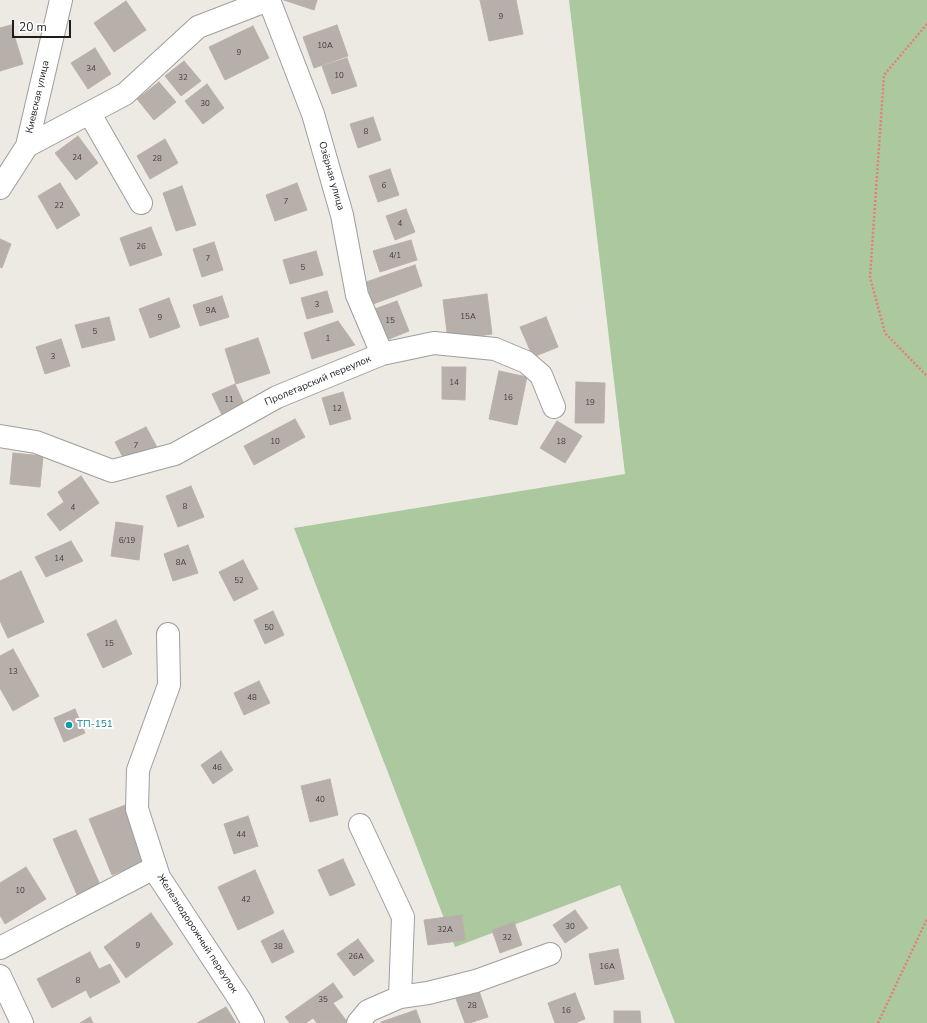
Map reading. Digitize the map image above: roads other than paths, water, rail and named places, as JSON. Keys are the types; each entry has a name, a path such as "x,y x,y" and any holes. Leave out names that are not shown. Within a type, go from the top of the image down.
{"street":[{"name":"Киевская улица","path":"0,188 27,146 61,0"},
{"path":"27,146 90,114 125,94 198,27 269,0"},
{"name":"Озёрная улица","path":"269,0 313,114 342,215 357,295 382,354"},
{"path":"90,114 141,203"},
{"name":"Пролетарский переулок","path":"0,436 36,442 112,471 175,454 277,396 382,354 434,343 495,349 526,362 541,375 554,408"},
{"name":"Железнодорожный переулок","path":"168,634 169,685 138,770 137,809 159,877 240,1000 252,1023"},
{"path":"360,825 403,917 400,997"},
{"path":"0,948 156,867"},
{"path":"358,1023 368,1011 400,997 428,993 476,981 550,954"},
{"path":"0,976 22,1023"}],"place":[{"name":"ТП-151","path":"69,725"}]}
